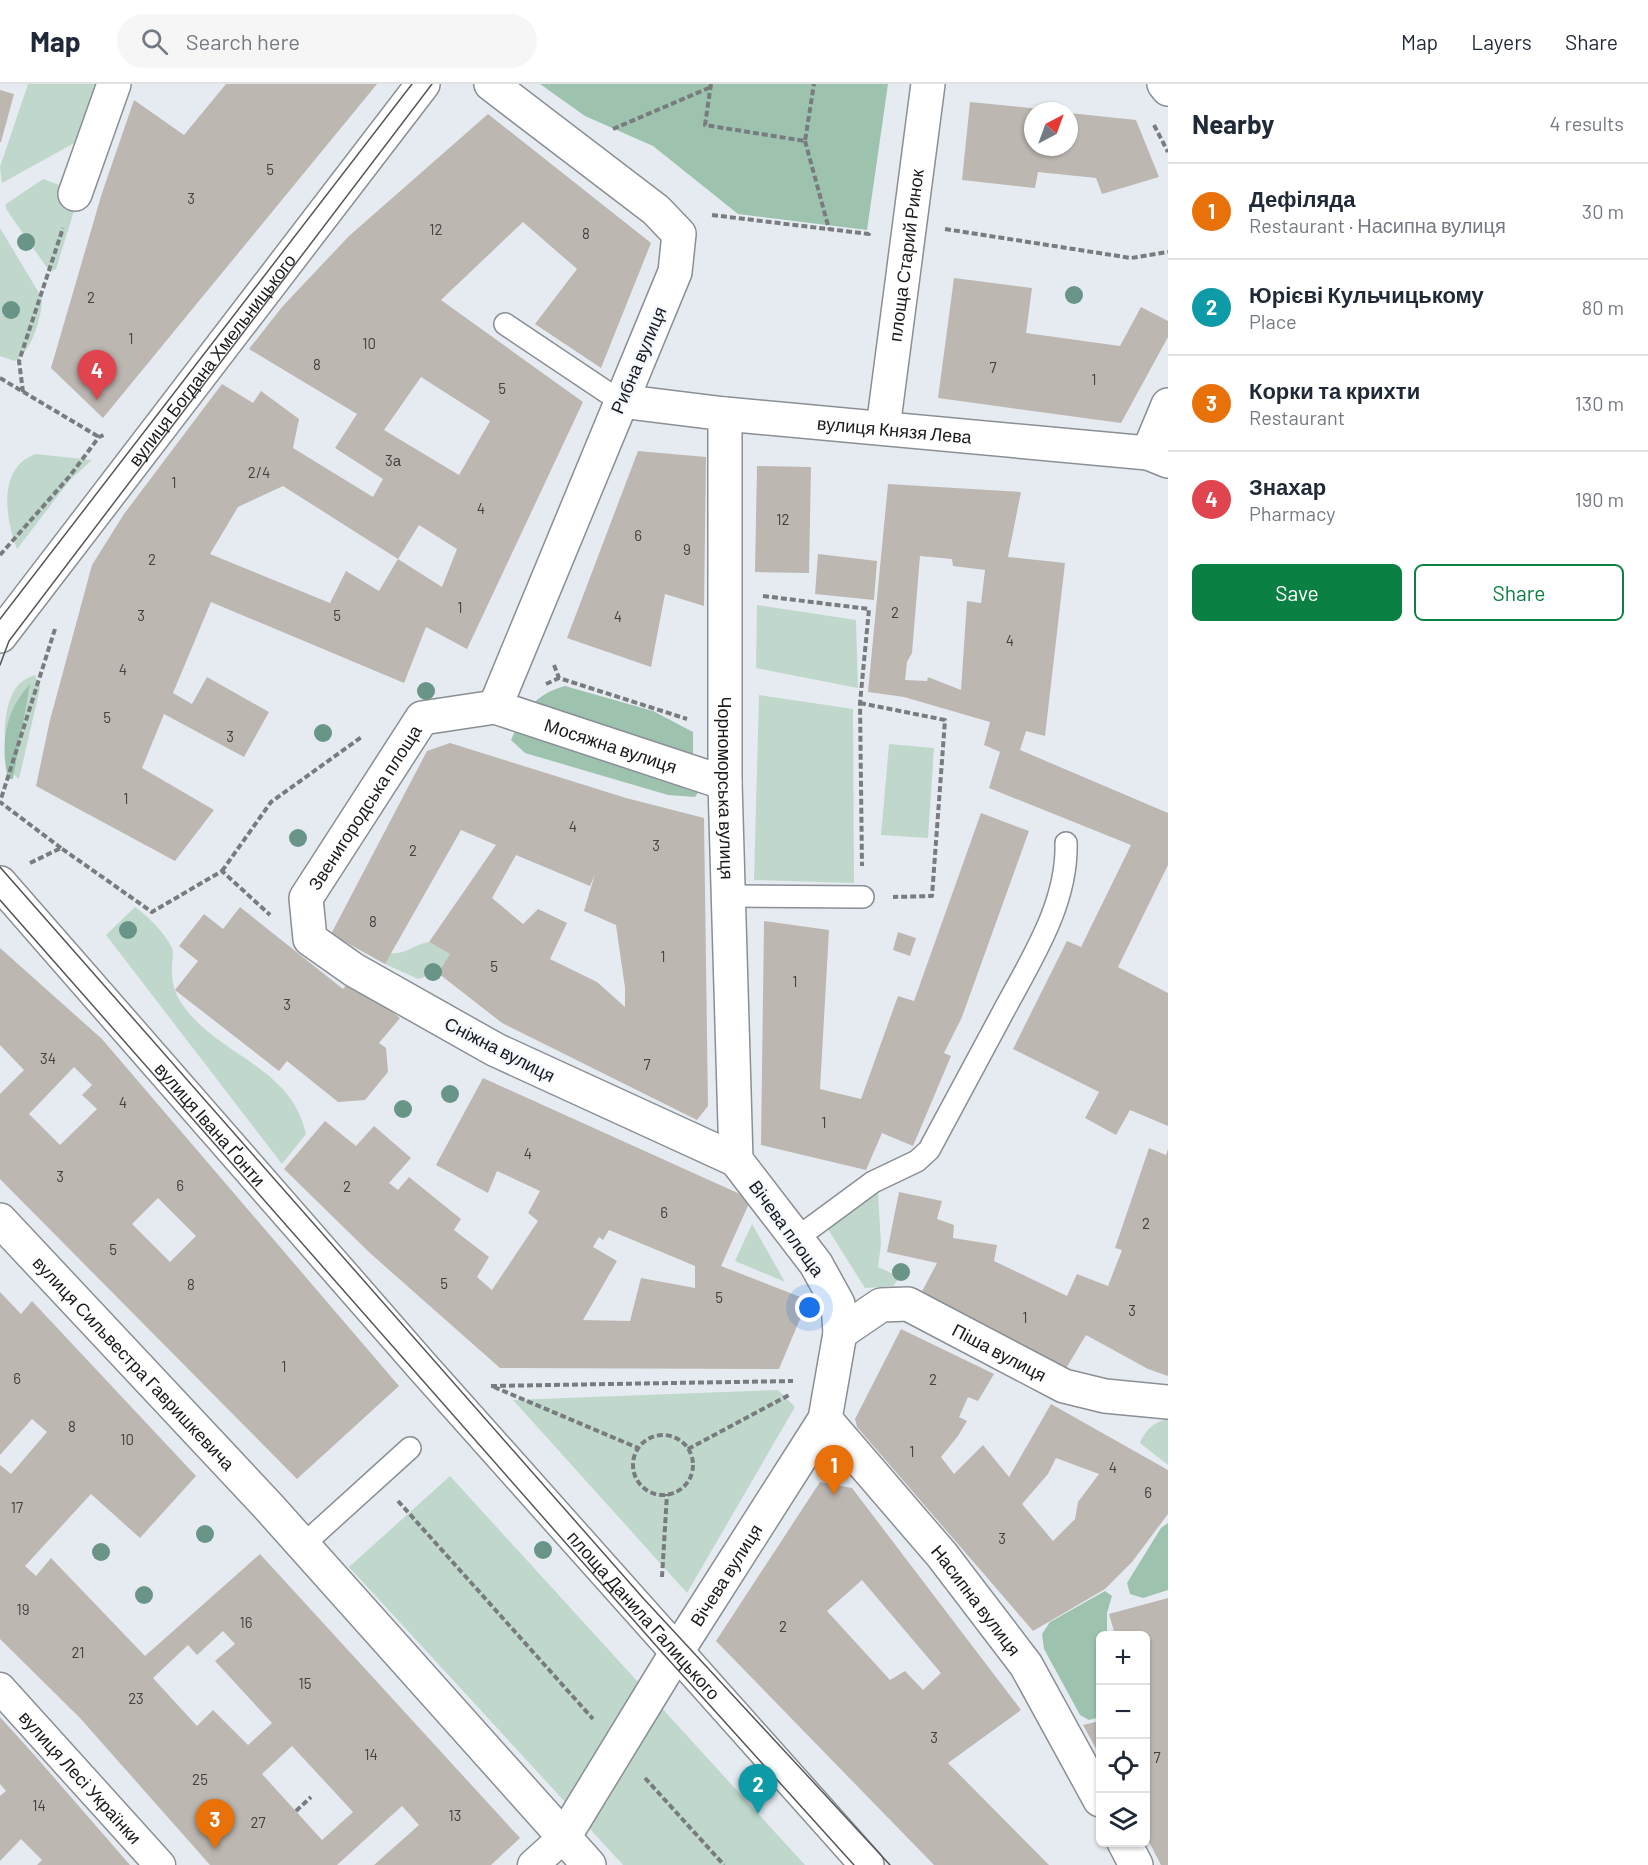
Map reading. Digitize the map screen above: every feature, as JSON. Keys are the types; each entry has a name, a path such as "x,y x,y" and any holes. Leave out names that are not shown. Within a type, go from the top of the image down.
{"street":[{"path":"75,194 114,84"},
{"name":"вулиця Богдана Хмельницького","path":"0,636 423,84"},
{"name":"Рибна вулиця","path":"491,84 656,210 678,234 675,272 495,707"},
{"name":"площа Старий Ринок","path":"884,428 928,84"},
{"path":"1164,84 1168,89"},
{"name":"вулиця Князя Лева","path":"620,401 726,414 1158,457"},
{"path":"1158,457 1168,405"},
{"name":"Чорноморська вулиця","path":"726,414 725,783 736,1160"},
{"name":"Мосяжна вулиця","path":"495,707 725,783"},
{"name":"Звенигородська площа","path":"306,898 422,717 495,707"},
{"name":"вулиця Івана Ґонти","path":"13,874 421,1365"},
{"name":"Сніжна вулиця","path":"306,898 310,939 354,970 496,1050 736,1160"},
{"name":"Вічева площа","path":"736,1160 816,1264 838,1304 840,1333"},
{"name":"вулиця Сильвестра Гавришкевича","path":"0,1220 303,1545"},
{"name":"Піша вулиця","path":"840,1333 880,1305 908,1304 1064,1386 1105,1396 1168,1402"},
{"name":"Вічева вулиця","path":"564,1837 825,1419 840,1333"},
{"name":"площа Данила Галицького","path":"421,1365 867,1865"},
{"name":"Насипна вулиця","path":"825,1419 942,1555 1026,1665 1097,1793"},
{"path":"303,1545 589,1865"},
{"name":"вулиця Лесі Українки","path":"0,1688 160,1865"},
{"path":"533,1865 564,1837"},
{"path":"1127,1847 1136,1865"}],"lane":[{"path":"505,324 620,401"},
{"path":"797,1238 873,1182 917,1161 929,1150 1037,948 1062,890 1067,866 1066,843"},
{"path":"728,896 863,897"},
{"path":"303,1545 410,1448"}],"path":[{"path":"814,84 806,141 829,229"},
{"path":"711,86 705,125 806,141"},
{"path":"637,120 711,86"},
{"path":"23,392 19,361 75,194"},
{"path":"700,213 869,234 871,222"},
{"path":"941,228 1131,258 1168,252"},
{"path":"0,378 99,437"},
{"path":"725,591 870,609 860,703 863,897 932,896 945,720 860,703"},
{"path":"551,658 559,678 695,722"},
{"path":"13,874 61,848 152,912 222,870 271,802 372,729"},
{"path":"222,870 274,919"},
{"path":"638,1448 491,1386 794,1381"},
{"path":"688,1449 797,1391"},
{"path":"663,1435 681,1441 688,1449 692,1458 690,1478 684,1485 668,1494 657,1494 641,1485 633,1467 638,1448 653,1436 663,1435"},
{"path":"377,1478 601,1727"},
{"path":"662,1577 668,1494"},
{"path":"640,1773 724,1865"},
{"path":"296,1811 311,1797"}],"green space":[{"path":"28,84 101,84 87,136 2,183 0,167"},
{"path":"540,84 888,84 867,230 738,214 653,146 585,116"},
{"path":"43,179 75,191 78,198 56,269 50,272 6,209 6,204"},
{"path":"0,228 42,298 35,332 26,349 15,361 0,356"},
{"path":"36,454 92,460 70,480 17,549 7,506 10,480 24,460"},
{"path":"757,605 856,620 858,688 756,668"},
{"path":"35,675 40,688 19,779 8,762 5,736 7,708 20,683"},
{"path":"30,684 13,779 8,779 5,753 7,728 15,705"},
{"path":"565,686 653,711 693,732 693,761 703,785 695,797 668,795 525,753 511,740 521,721 538,699"},
{"path":"759,695 853,709 854,883 754,880"},
{"path":"889,744 934,748 928,838 881,835"},
{"path":"135,907 156,925 172,948 173,985 184,1007 203,1028 273,1079 287,1094 298,1112 306,1134 282,1164 106,935"},
{"path":"429,942 450,954 438,973 418,979 385,964 390,953 406,951"},
{"path":"878,1193 881,1244 878,1267 900,1277 893,1286 865,1288 826,1226"},
{"path":"752,1224 785,1282 735,1261"},
{"path":"778,1390 795,1407 687,1593 513,1400"},
{"path":"1168,1419 1168,1465 1140,1443 1144,1434 1151,1427"},
{"path":"450,1476 805,1865 623,1865 349,1567"},
{"path":"1168,1523 1168,1590 1143,1598 1130,1594 1127,1583 1161,1528"},
{"path":"1105,1591 1112,1596 1107,1613 1107,1631 1096,1631 1096,1718 1089,1720 1080,1715 1044,1649 1042,1634 1050,1622"}],"building":[{"path":"226,84 377,84 103,418 51,368 102,193 134,100 184,135"},
{"path":"0,90 14,94 1,142 0,142"},
{"path":"970,102 1024,107 1024,156 1078,156 1078,114 1136,120 1159,177 1102,194 1096,178 1038,172 1035,188 962,180"},
{"path":"488,114 651,243 601,368 535,324 577,269 523,222 441,300 583,402 467,649 426,627 404,683 211,602 173,693 192,704 207,677 269,712 244,757 164,714 142,768 214,810 175,861 36,786 50,720 92,565 124,514 222,384 253,403 261,391 299,419 293,448 373,497 383,479 335,448 357,414 249,349 282,307 349,236","holes":["421,377 490,421 459,475 384,430","283,486 398,559 379,591 346,571 330,603 210,554 238,507","419,525 457,549 442,587 398,559"]},
{"path":"954,278 1032,288 1026,333 1120,346 1141,307 1168,321 1168,337 1121,423 938,398"},
{"path":"638,451 706,457 704,606 665,594 651,667 567,638"},
{"path":"757,466 811,467 809,573 755,572"},
{"path":"888,484 1021,492 1008,557 1065,563 1045,736 1026,731 1020,750 1168,813 1168,865 1118,967 1168,993 1168,1126 1130,1110 1116,1135 1085,1118 1099,1092 1013,1049 1067,941 1081,947 1131,845 989,788 1000,752 984,745 990,722 904,697 868,692","holes":["920,556 952,559 953,566 985,570 981,603 967,601 961,690 928,677 927,681 905,680 907,662 912,653"]},
{"path":"818,554 877,561 874,600 815,594"},
{"path":"450,743 626,798 704,818 708,1106 697,1120 502,1023 438,973 450,954 429,942 496,845 461,830 385,964 331,934 427,751","holes":["516,855 590,886 595,874 584,911 616,925 625,988 625,1007 597,982 550,959 567,923 538,909 523,924 492,898"]},
{"path":"981,813 1029,831 962,1017 944,1053 951,1056 913,1146 882,1133 866,1170 761,1145 764,921 829,930 820,1089 861,1099 898,996 914,1001"},
{"path":"240,907 343,989 351,979 400,1018 379,1043 386,1048 388,1072 365,1100 338,1102 287,1061 279,1071 175,990 198,961 179,946 204,914 223,929"},
{"path":"898,932 916,938 910,956 893,950"},
{"path":"0,948 102,1039 399,1386 297,1479 0,1179 0,1094 24,1070 0,1045","holes":["74,1067 92,1085 82,1095 97,1109 60,1145 29,1114","158,1198 196,1236 170,1262 132,1224"]},
{"path":"483,1078 751,1199 721,1266 808,1300 779,1369 500,1368 371,1254 284,1169 325,1121 356,1146 374,1126 411,1158 389,1183 398,1190 409,1177 461,1219 454,1230 489,1257 477,1277 492,1290 538,1221 528,1213 540,1191 497,1171 488,1193 436,1165","holes":["609,1230 695,1266 695,1288 641,1278 630,1321 583,1320 617,1261 593,1247 599,1237 603,1240"]},
{"path":"1149,1148 1166,1155 1168,1149 1168,1376 1148,1369 1086,1335 1065,1370 918,1299 937,1263 887,1252 899,1192 942,1201 937,1219 954,1225 953,1238 997,1245 994,1261 1067,1296 1077,1274 1108,1286 1122,1250 1115,1248"},
{"path":"0,1292 21,1314 32,1301 196,1476 140,1538 91,1494 25,1566 36,1576 51,1558 145,1656 260,1554 520,1838 491,1865 374,1865 419,1825 402,1806 337,1865 210,1865 80,1718 0,1639 0,1465 11,1474 47,1432 32,1419 0,1455","holes":["223,1631 235,1644 215,1661 272,1723 248,1745 213,1710 197,1726 153,1678 188,1645 197,1655","292,1746 353,1812 322,1840 262,1774"]},
{"path":"901,1329 994,1374 978,1401 968,1397 959,1417 967,1421 941,1457 954,1474 983,1445 1009,1477 1051,1404 1168,1470 1168,1514 1132,1562 1105,1589 1033,1631 857,1427 855,1419","holes":["1056,1458 1099,1474 1078,1502 1075,1519 1053,1541 1022,1504 1048,1474"]},
{"path":"820,1482 852,1488 1021,1710 948,1763 1049,1865 934,1865 716,1641","holes":["862,1580 941,1673 923,1690 905,1671 890,1680 827,1611"]},
{"path":"1168,1598 1168,1865 1161,1865 1150,1844 1150,1631 1114,1631 1109,1614"},
{"path":"0,1717 130,1865 37,1865 42,1860 21,1839 0,1861 0,1796 6,1791 0,1784"},
{"path":"1096,1722 1096,1749 1083,1725"}],"tram line":[{"path":"0,619 412,84"},
{"path":"0,665 9,641 432,84"},
{"path":"0,867 643,1598 890,1865"},
{"path":"0,900 659,1649 854,1865"}],"place":[{"name":"Знахар","path":"97,400"},
{"name":"Дефіляда","path":"834,1495"},
{"name":"Юрієві Кульчицькому","path":"758,1814"},
{"name":"Корки та крихти","path":"215,1849"}]}
